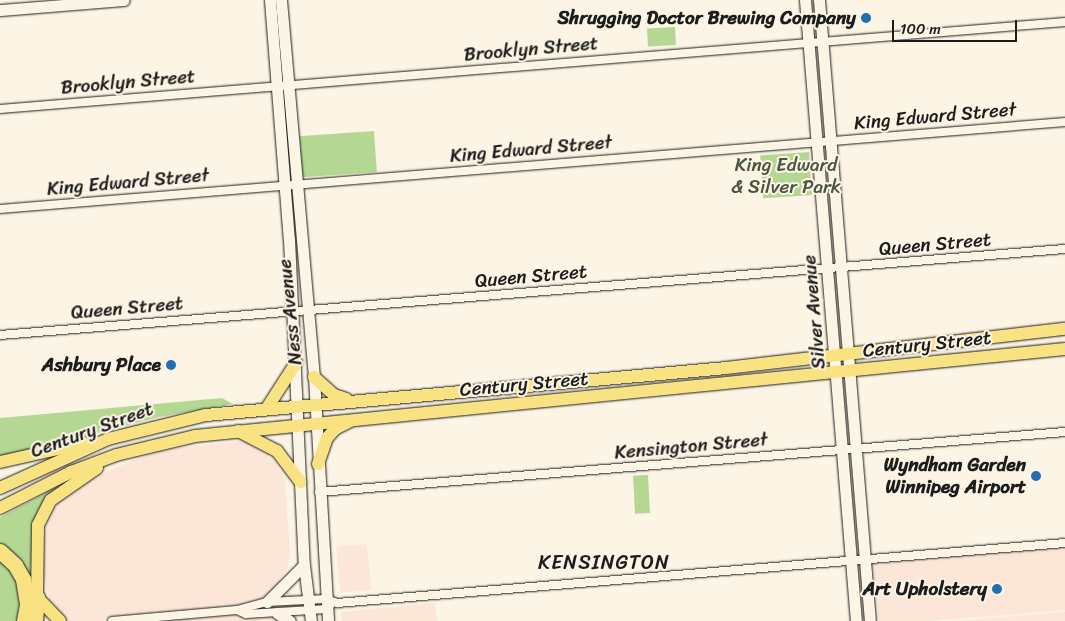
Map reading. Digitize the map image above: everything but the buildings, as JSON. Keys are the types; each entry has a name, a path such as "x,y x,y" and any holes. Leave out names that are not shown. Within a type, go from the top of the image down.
{"highway":[{"path":"0,551 15,565 23,579 27,605 24,621"},
{"path":"35,621 37,597"}],"main road":[{"name":"Century Street","path":"0,488 108,439 182,419 267,408 626,378 1065,329"},
{"name":"Century Street","path":"0,508 63,476 116,455 156,444 236,430 1065,349"},
{"path":"267,408 296,363"},
{"path":"314,377 334,396 351,401"},
{"path":"318,464 327,438 335,429 357,418"},
{"path":"236,430 277,451 300,482"},
{"path":"0,462 108,439"},
{"path":"60,621 37,597 36,540 43,510 60,492 116,455"}],"street":[{"path":"0,10 124,0"},
{"name":"Ness Avenue","path":"270,0 282,86 290,185 292,311 299,424 300,482 304,565 310,611"},
{"name":"Ness Avenue","path":"282,0 282,86"},
{"name":"Silver Avenue","path":"805,0 856,621"},
{"name":"Silver Avenue","path":"819,0 870,621"},
{"name":"Brooklyn Street","path":"0,109 1065,22"},
{"name":"King Edward Street","path":"0,210 1065,122"},
{"name":"Ness Avenue","path":"290,185 309,310 328,621"},
{"name":"Queen Street","path":"0,335 1065,249"},
{"name":"Kensington Street","path":"319,492 1065,432"},
{"path":"237,610 246,614 310,611 328,604 1065,544"},
{"path":"267,602 304,565"},
{"path":"112,621 237,610 267,602 310,611"},
{"path":"277,612 290,621"}],"shaded area":[{"path":"240,441 258,445 271,453 268,457 275,462 285,481 290,555 287,570 279,579 295,598 298,621 53,621 43,569 42,538 49,514 62,499 90,480 128,462 164,450"},
{"path":"367,544 371,590 340,593 336,547"},
{"path":"1065,545 1065,610 929,621 879,621 873,561"},
{"path":"435,603 437,621 342,621 341,612"},
{"path":"1065,612 1065,621 957,621"}],"green space":[{"path":"675,27 676,45 648,46 647,28"},
{"path":"374,131 377,172 302,177 299,136"},
{"name":"King Edward & Silver Park","path":"809,152 812,195 763,198 760,155"},
{"path":"222,398 233,404 159,417 0,458 0,418"},
{"path":"648,475 650,513 635,514 633,476"},
{"path":"57,487 32,531 30,608 0,547 0,517"},
{"path":"0,557 20,585 20,621 0,621"}],"place":[{"name":"Shrugging Doctor Brewing Company","path":"866,18"},
{"name":"Ashbury Place","path":"171,365"},
{"name":"Wyndham Garden Winnipeg Airport","path":"1036,476"},
{"name":"Art Upholstery","path":"997,589"}],"district":[{"name":"KENSINGTON","path":"604,562"}]}
